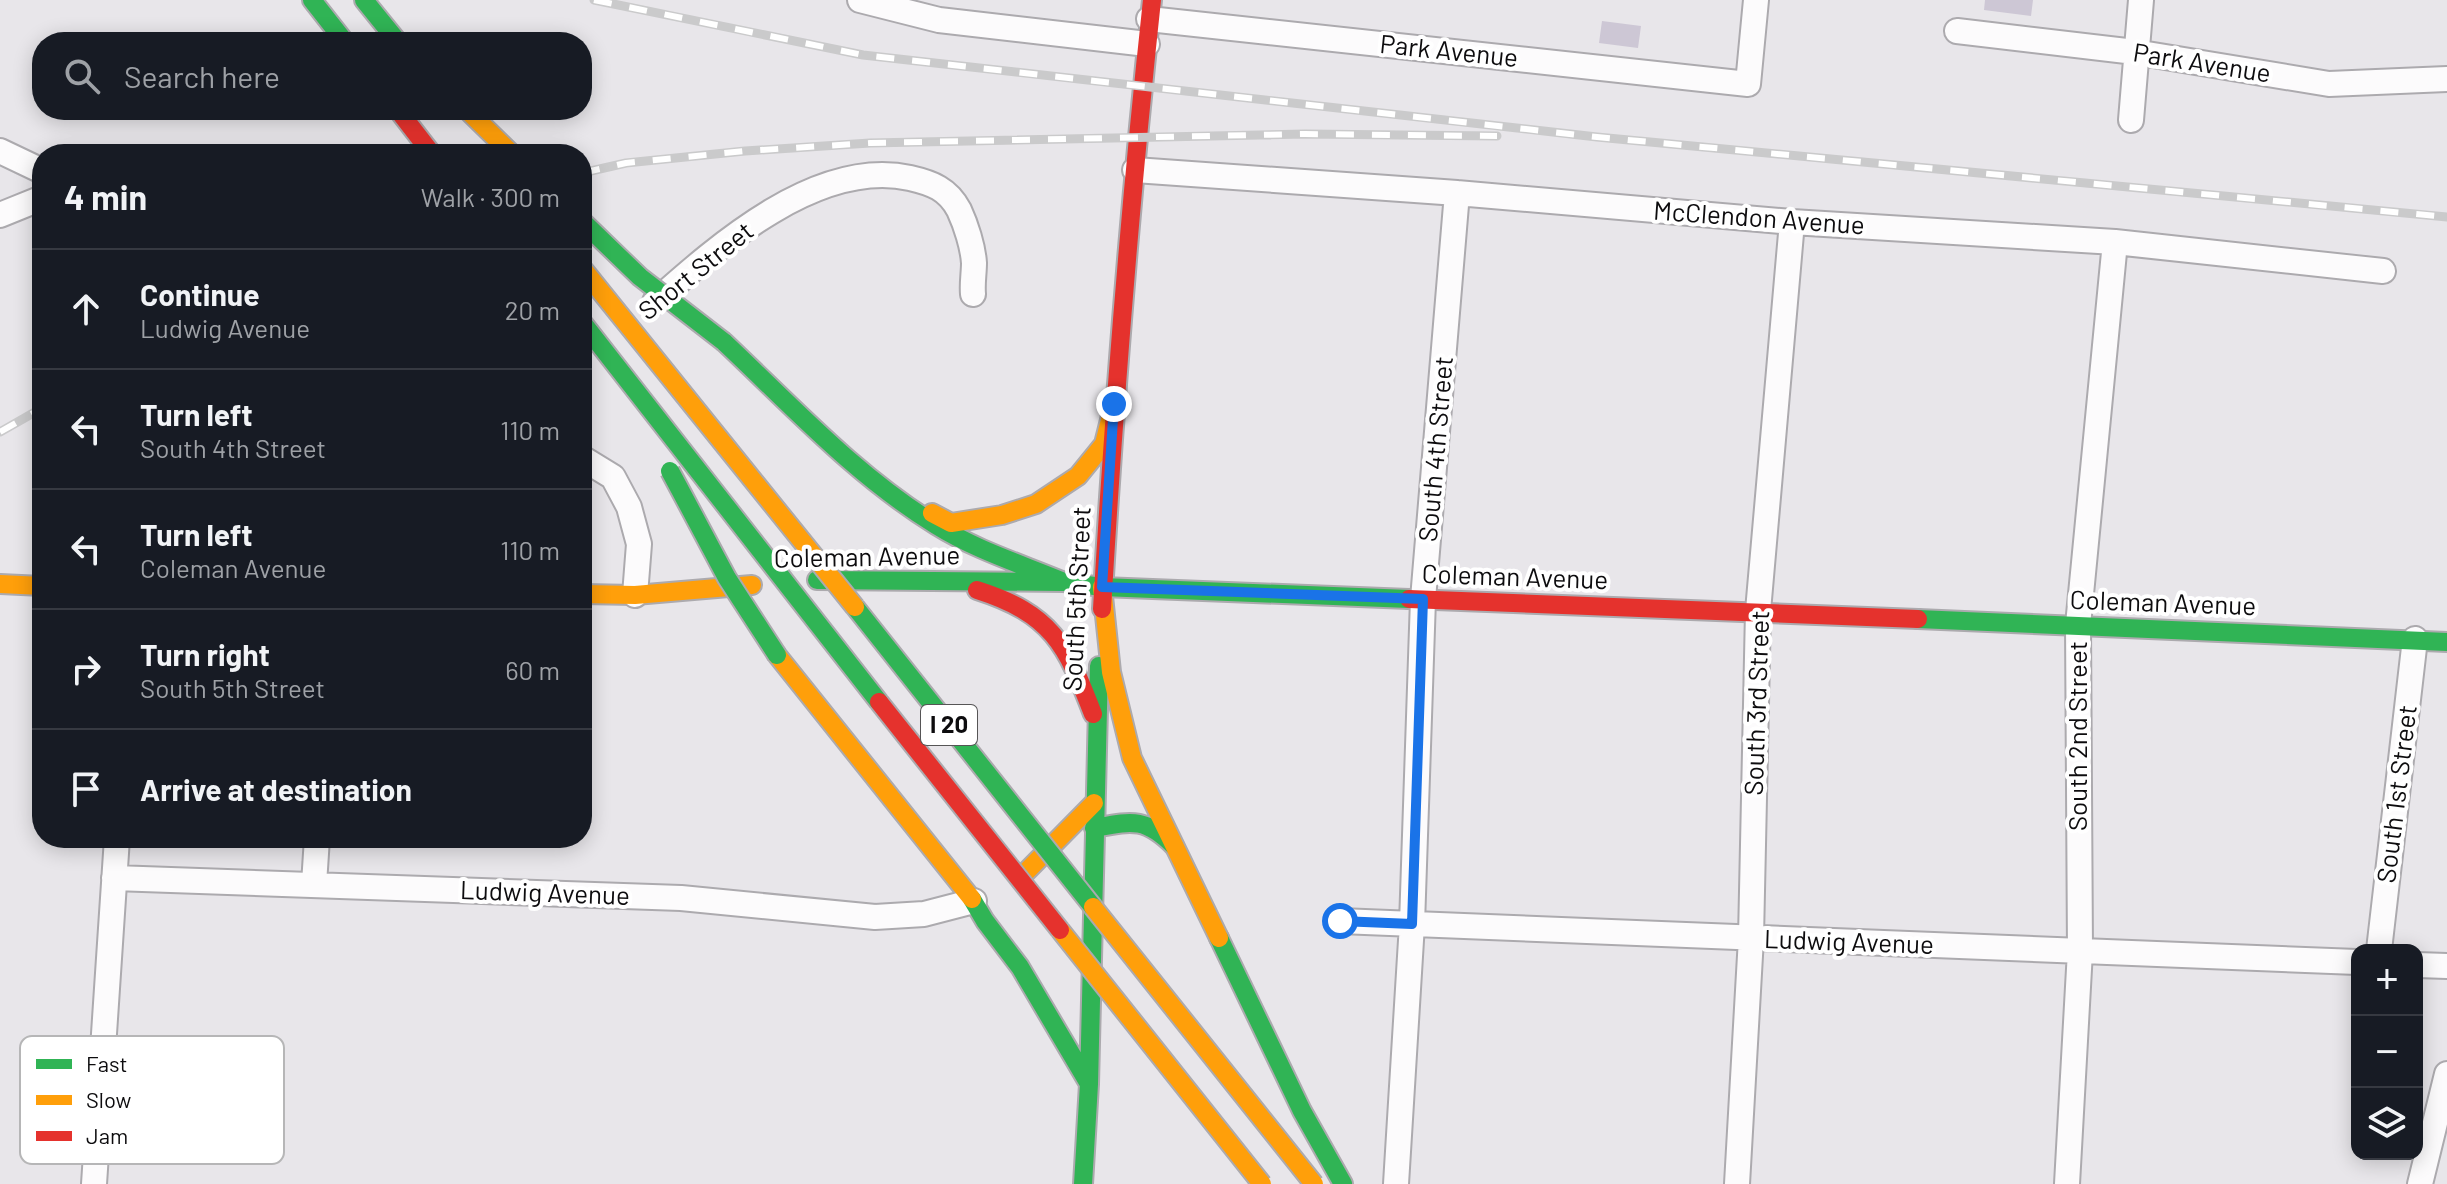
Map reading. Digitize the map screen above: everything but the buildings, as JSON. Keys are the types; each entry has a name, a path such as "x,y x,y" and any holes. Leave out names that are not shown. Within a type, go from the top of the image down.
{"main road":[{"path":"312,0 337,32"},
{"path":"364,0 390,32"},
{"name":"South 5th Street","path":"1083,1184 1089,1084 1102,587 1114,404 1151,10"},
{"path":"406,120 424,144"},
{"path":"461,120 481,144"},
{"path":"477,120 502,144"},
{"path":"592,231 640,277 724,342 876,483 936,525 1064,582"},
{"name":"I 20","path":"592,280 1314,1184"},
{"name":"I 20","path":"592,335 744,532 1262,1184"},
{"path":"592,350 646,434"},
{"path":"876,483 951,523 1002,515 1036,504 1078,476 1104,444 1114,404"},
{"path":"662,459 727,578 777,655 987,895 985,921 1009,952 1089,1084"},
{"name":"Coleman Avenue","path":"592,594 635,595 802,580 1064,582 1102,587 1758,611 2447,642"},
{"path":"954,582 1014,603 1036,617 1071,658 1097,723"},
{"path":"0,584 32,586"},
{"path":"1102,587 1111,672 1132,758 1302,1111 1343,1184"},
{"path":"987,895 1019,878 1094,803"},
{"path":"1094,828 1126,820 1143,822 1164,835 1174,846"}],"street":[{"path":"860,0 939,20 1147,44"},
{"name":"Park Avenue","path":"1151,10 1748,84 1756,0"},
{"path":"2131,120 2141,0"},
{"name":"Park Avenue","path":"1957,31 2135,52 2329,84 2447,79"},
{"path":"0,151 32,166"},
{"name":"McClendon Avenue","path":"1135,170 1457,193 1792,222 2115,242 2383,271"},
{"name":"Short Street","path":"592,358 708,255 747,226 822,187 855,176 896,175 933,183 946,191 966,227 974,263 973,294"},
{"name":"South 4th Street","path":"1396,1184 1412,924 1423,599 1457,193"},
{"path":"0,215 32,202"},
{"name":"South 3rd Street","path":"1737,1184 1751,938 1758,611 1792,222"},
{"name":"South 2nd Street","path":"2067,1184 2080,951 2078,625 2115,242"},
{"path":"592,464 613,477 629,507 639,544 635,595"},
{"name":"South 1st Street","path":"2380,944 2415,639"},
{"path":"104,1036 116,848"},
{"path":"314,884 316,848"},
{"name":"Ludwig Avenue","path":"114,878 681,898 875,917 924,914 987,895"},
{"path":"924,914 964,926 1009,952"},
{"name":"Ludwig Avenue","path":"1340,921 2351,962"},
{"path":"2423,965 2447,966"},
{"path":"2420,1184 2447,1074"},
{"path":"94,1184 95,1164"}],"railway":[{"path":"594,0 863,55 1597,137 2447,217"},
{"path":"592,171 626,163 745,151 870,143 1305,134 1497,136"},
{"path":"0,432 32,414"}],"traffic: fast":[{"path":"312,0 337,32"},
{"path":"364,0 390,32"},
{"path":"592,231 640,277 724,342"},
{"path":"592,335 879,702"},
{"path":"724,342 826,439 907,506 967,542 1064,582"},
{"path":"670,471 727,578 777,655"},
{"path":"817,580 1064,582 1102,587 1409,599"},
{"path":"855,607 1093,907"},
{"path":"1918,619 2447,642"},
{"path":"1083,1184 1089,1084 1099,666"},
{"path":"1094,828 1128,823 1146,826 1174,846"},
{"path":"972,899 1020,967 1089,1084"},
{"path":"1219,938 1302,1111 1343,1184"}],"traffic: slow":[{"path":"477,120 502,144"},
{"path":"592,280 855,607"},
{"path":"932,513 951,523 1002,515 1036,504 1078,476 1104,444 1114,404"},
{"path":"0,584 32,586"},
{"path":"592,594 635,595 752,585"},
{"path":"1102,587 1111,672 1132,758 1219,938"},
{"path":"777,655 972,899"},
{"path":"1022,876 1094,803"},
{"path":"1093,907 1314,1184"},
{"path":"1060,930 1262,1184"}],"traffic: jam":[{"path":"1102,609 1123,304 1152,0"},
{"path":"406,120 424,144"},
{"path":"977,590 1002,599 1040,621 1064,650 1093,714"},
{"path":"1409,599 1918,619"},
{"path":"879,702 1060,930"}],"route":[{"path":"1114,404 1102,587 1423,599 1412,924 1340,921"}]}
